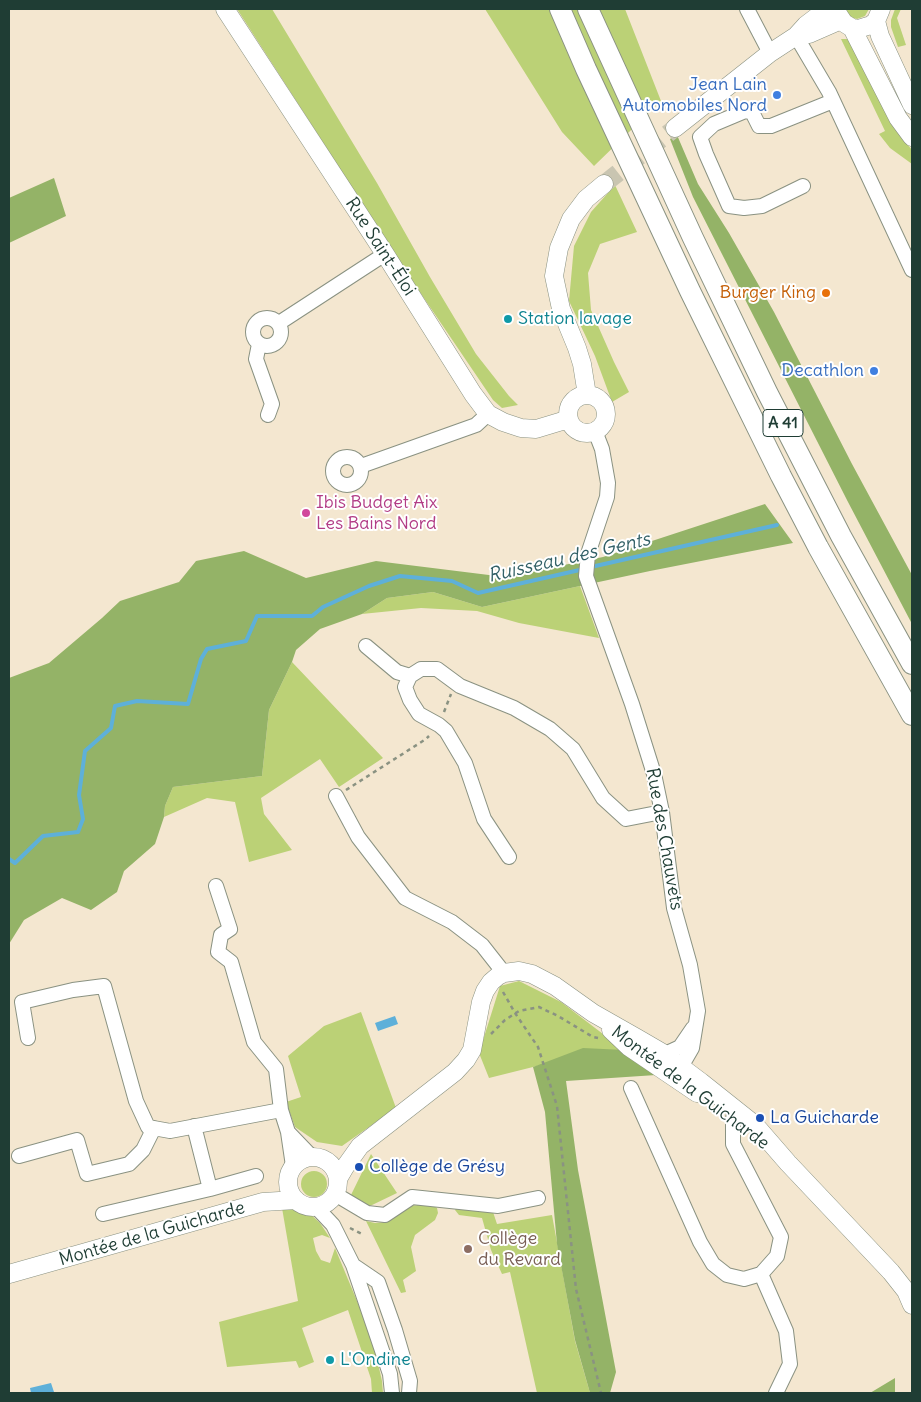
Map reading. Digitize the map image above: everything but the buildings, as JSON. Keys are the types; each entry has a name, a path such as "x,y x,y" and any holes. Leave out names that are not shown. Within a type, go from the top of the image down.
{"highway":[{"path":"549,9 586,69"},
{"name":"A 41","path":"560,9 586,69 690,291 781,476 823,556 912,715"},
{"name":"A 41","path":"588,9 693,238 767,392 841,536 912,664"}],"main road":[{"name":"Rue Saint-Éloi","path":"225,9 385,254 473,394 488,414 503,422 521,428 536,429 569,419"},
{"path":"839,16 858,29 865,28 878,15"},
{"path":"878,15 880,36 912,105"},
{"path":"676,128 770,53 839,16"},
{"path":"839,16 898,118 912,137"},
{"path":"587,395 582,364 561,309 554,276 559,248 571,219 586,199 604,184"},
{"path":"587,395 597,398 604,405 606,415 603,425 595,431 584,433 571,424 568,413 572,402 576,398 587,395"},
{"name":"Montée de la Guicharde","path":"499,976 519,971 532,974 555,986 593,1013 628,1047 681,1067 755,1125 788,1163 891,1272 906,1292 912,1305"},
{"path":"334,1197 345,1167 360,1146 454,1072 466,1060 472,1050 481,1002 485,991 499,976"},
{"name":"Montée de la Guicharde","path":"661,1061 788,1163"},
{"path":"334,1197 309,1206 296,1200 288,1183 293,1166 301,1160 360,1146"},
{"path":"317,1157 333,1166 337,1172 334,1197"},
{"path":"263,1202 288,1183"},
{"name":"Montée de la Guicharde","path":"9,1274 263,1202 296,1200"}],"street":[{"path":"748,9 770,53"},
{"path":"802,35 816,70 833,101 912,270"},
{"path":"803,186 762,206 744,208 729,206 700,137 714,124 745,111 752,112 759,126 772,126 833,101"},
{"path":"279,323 385,254"},
{"path":"267,317 279,323 281,333 277,342 269,346 259,344 253,337 252,332 255,323 267,317"},
{"path":"259,344 256,360 272,404 268,415"},
{"path":"360,466 476,425 488,414"},
{"name":"Rue des Chauvets","path":"595,431 602,448 608,483 607,497 588,554 586,569 648,754 662,812 674,908 690,964 698,1011 692,1048 681,1067"},
{"path":"366,646 397,672 410,676"},
{"path":"509,857 484,819 465,763 446,732 439,725 420,714 410,700 405,688 410,676 421,669 437,669 460,686 514,708 550,729 572,750 603,798 626,819 662,812"},
{"path":"336,796 358,837 405,898 452,922 482,945 499,976"},
{"path":"216,886 230,929 221,935 218,952 231,962 254,1042 276,1069 281,1110 288,1132 293,1166"},
{"path":"28,1038 22,1002 73,990 104,986 136,1101 148,1126 170,1131 281,1110"},
{"path":"661,1061 667,1053 680,1047 697,1021"},
{"path":"630,1088 700,1242 713,1264 727,1275 744,1278 761,1274 777,1256 781,1237 733,1144 736,1120"},
{"path":"194,1126 210,1189"},
{"path":"19,1156 77,1140 87,1174 129,1164 143,1150 154,1128"},
{"path":"288,1132 317,1157"},
{"path":"103,1214 210,1189 256,1176"},
{"path":"392,1393 390,1374 353,1265 333,1225 334,1197 367,1212 385,1215 412,1197 498,1206 538,1198"},
{"path":"353,1265 378,1282 410,1381 409,1393"},
{"path":"761,1274 786,1331 790,1364 776,1393"}],"path":[{"path":"336,796 426,739 439,725 455,682"},
{"path":"499,976 500,986 515,1013 538,1047 557,1106 576,1289 601,1393"},
{"path":"472,1050 515,1013 539,1007 593,1037 602,1040"},
{"path":"334,1197 346,1214 346,1225 362,1234"}],"green space":[{"path":"237,9 272,9 377,183 476,354 518,405 502,408 493,400 411,279"},
{"path":"485,9 625,9 661,101 594,166 562,132"},
{"path":"843,9 869,9 865,16 857,19 849,17"},
{"path":"895,9 901,9 897,18 906,45 898,47 891,27 891,20"},
{"path":"841,39 852,39 899,134 912,150 912,164 890,148 879,134 885,131"},
{"path":"677,135 698,184 729,233 774,312 852,464 912,575 912,624 693,197 670,139"},
{"path":"54,178 66,216 9,243 9,198"},
{"path":"615,185 637,232 600,244 588,273 591,310 629,392 612,402 595,356 569,301 574,246 591,212"},
{"path":"765,504 793,543 482,607 433,592 387,598 362,614 320,629 296,650 269,710 262,776 173,787 165,806 164,817 155,844 124,871 117,892 91,910 62,898 24,920 9,944 9,678 49,663 120,601 179,582 196,561 244,551 306,578 376,561 505,577 603,557"},
{"path":"580,586 599,638 519,623 477,611 421,608 362,614 387,598 433,592 482,607"},
{"path":"292,662 383,758 339,787 320,759 261,798 264,814 292,850 249,862 235,802 207,798 164,817 165,806 173,787 262,776 269,710"},
{"path":"519,981 561,1002 624,1050 545,1064 489,1078 479,1053 500,986"},
{"path":"361,1012 396,1108 342,1146 317,1142 295,1127 286,1102 301,1097 288,1056 324,1026"},
{"path":"583,1048 624,1050 656,1075 566,1081 578,1170 616,1372 610,1393 590,1393 575,1340 557,1244 545,1112 533,1067"},
{"path":"371,1154 397,1193 370,1206 351,1195"},
{"path":"314,1171 323,1175 327,1184 323,1193 314,1197 305,1193 301,1184 305,1175"},
{"path":"290,1204 296,1209 308,1212 320,1223 330,1238 322,1235 313,1238 316,1251 321,1260 330,1263 335,1248 372,1337 383,1393 372,1393 371,1379 348,1310 302,1328 314,1362 299,1368 296,1361 227,1367 219,1322 298,1301 282,1208"},
{"path":"424,1204 437,1208 438,1213 435,1220 415,1235 411,1247 416,1271 403,1280 406,1292 401,1293 366,1221 375,1223 387,1222 411,1206"},
{"path":"457,1207 493,1212 497,1224 552,1215 575,1341 590,1393 537,1393 510,1272 502,1274 491,1250 482,1218 459,1215 455,1210"},
{"path":"895,1378 895,1393 870,1393"}],"water":[{"path":"395,1016 398,1024 378,1031 375,1023"},
{"path":"51,1383 54,1392 31,1393 30,1388"}],"waterway":[{"name":"Ruisseau des Gents","path":"591,567 777,525"},
{"name":"Ruisseau des Gents","path":"9,859 15,863 43,836 78,832 83,819 79,795 85,751 111,728 115,706 137,701 188,704 201,659 207,649 246,641 257,616 312,616 323,607 369,586 400,576 452,581 478,593 584,569"}],"tunnel":[{"path":"604,184 675,128"}],"place":[{"name":"Jean Lain Automobiles Nord","path":"777,95"},
{"name":"Burger King","path":"826,293"},
{"name":"Station lavage","path":"508,319"},
{"name":"Decathlon","path":"874,371"},
{"name":"Ibis Budget Aix Les Bains Nord","path":"306,513"},
{"name":"La Guicharde","path":"760,1118"},
{"name":"Collège de Grésy","path":"359,1167"},
{"name":"Collège du Revard","path":"468,1249"},
{"name":"L'Ondine","path":"330,1360"}]}
